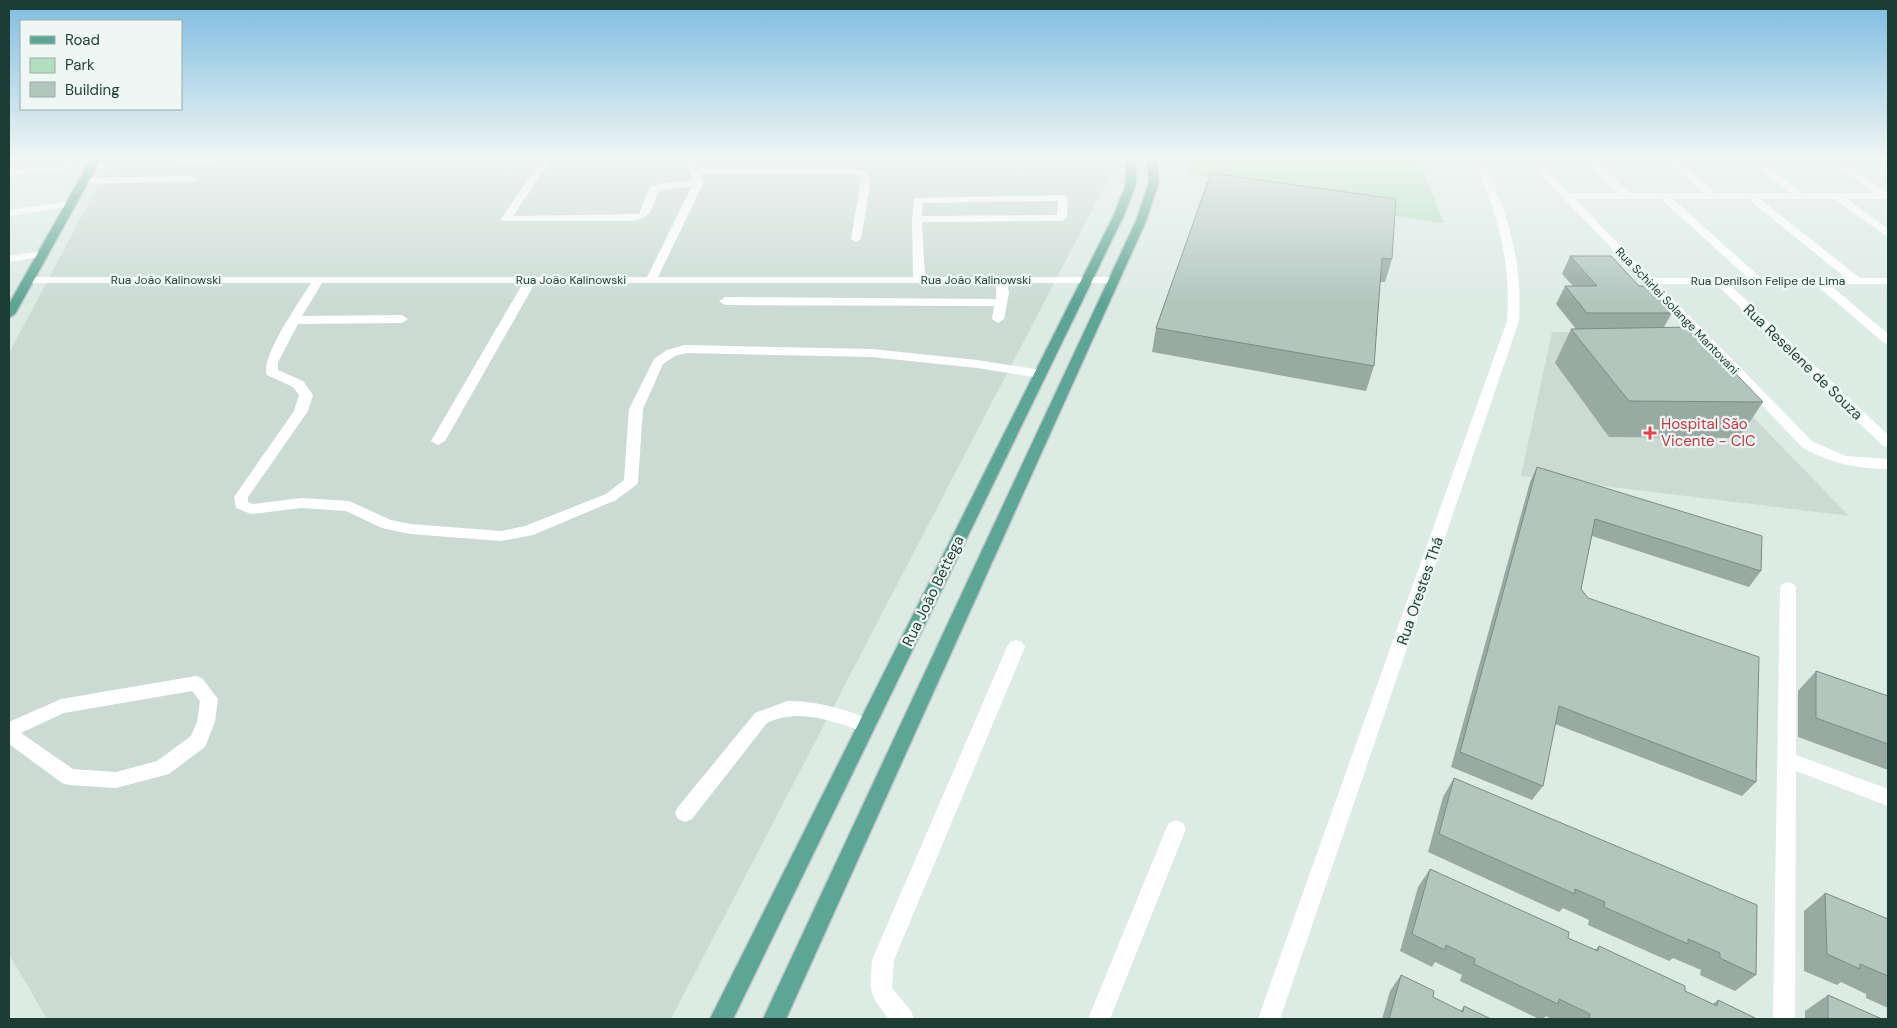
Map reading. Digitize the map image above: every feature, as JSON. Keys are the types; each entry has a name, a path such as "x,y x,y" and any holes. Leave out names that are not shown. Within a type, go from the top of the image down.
{"main road":[{"path":"9,314 68,207"},
{"name":"Rua João Bettega","path":"722,1019 1123,207"},
{"path":"774,1019 1146,207"}],"street":[{"path":"9,213 50,207"},
{"path":"515,207 506,220 632,218 643,216 647,207"},
{"path":"650,280 683,207"},
{"path":"856,239 861,207"},
{"path":"918,207 919,280"},
{"path":"917,219 1062,218 1063,207"},
{"name":"Rua Orestes Thá","path":"1269,1019 1514,321 1516,288 1514,261 1498,207"},
{"name":"Rua Schirlei Solange Mantovani","path":"1577,207 1800,438 1828,456 1856,463 1888,464"},
{"path":"1676,207 1758,281"},
{"path":"1764,207 1857,281"},
{"path":"1851,207 1888,234"},
{"path":"9,259 43,254"},
{"name":"Rua João Kalinowski","path":"28,280 1114,280"},
{"path":"320,280 294,320 272,362 272,372 298,384 306,395 301,410 241,497 241,504 251,509 301,504 349,506 387,524 429,530 501,536 528,531 611,497 631,482 636,409 658,362 670,353 685,349 872,353 977,364 1041,374"},
{"path":"438,441 531,280"},
{"path":"998,318 1003,293 1001,280"},
{"name":"Rua Denilson Felipe de Lima","path":"1648,281 1888,281"},
{"name":"Rua Reselene de Souza","path":"1719,281 1888,443"},
{"path":"1818,281 1888,340"},
{"path":"725,301 1001,303"},
{"path":"294,320 402,319"},
{"path":"1784,1019 1788,588"},
{"path":"903,1019 881,992 883,960 1016,647"},
{"path":"9,730 60,706 136,692 196,683 209,699 206,722 198,741 162,768 116,780 69,777 9,734"},
{"path":"685,813 761,718 771,712 789,708 815,710 867,725"},
{"path":"1786,759 1888,798"},
{"path":"1099,1019 1176,829"}],"shaded area":[{"path":"87,207 1094,207 671,1019 47,1019 9,954 9,353"},
{"name":"Hospital São Vicente - CIC","path":"1552,332 1671,332 1849,516 1521,476"}],"green space":[{"path":"1334,207 1437,207 1444,223"}],"building":[{"path":"1199,207 1395,207 1392,259 1382,258 1374,366 1156,328"},
{"path":"1570,256 1611,256 1639,286 1646,286 1672,313 1587,313 1565,286 1597,286"},
{"path":"1691,327 1763,402 1629,401 1571,329"},
{"path":"1537,467 1762,536 1761,571 1595,519 1581,589 1588,598 1759,657 1756,782 1559,706 1543,786 1460,752"},
{"path":"1816,671 1888,696 1888,744 1816,718"},
{"path":"1454,778 1757,905 1756,975 1720,958 1720,953 1688,939 1688,944 1604,907 1605,902 1575,889 1575,894 1439,834"},
{"path":"1430,869 1569,932 1568,938 1598,951 1599,946 1685,986 1685,991 1717,1006 1718,1000 1755,1019 1589,1019 1590,1014 1559,999 1558,1004 1474,964 1475,959 1446,945 1445,950 1412,934"},
{"path":"1825,893 1888,919 1888,976 1860,964 1860,969 1827,954"},
{"path":"1401,975 1434,991 1433,997 1463,1012 1464,1006 1491,1019 1389,1019"},
{"path":"1828,995 1882,1019 1828,1019"}],"place":[{"name":"Hospital São Vicente - CIC","path":"1650,433"}]}
